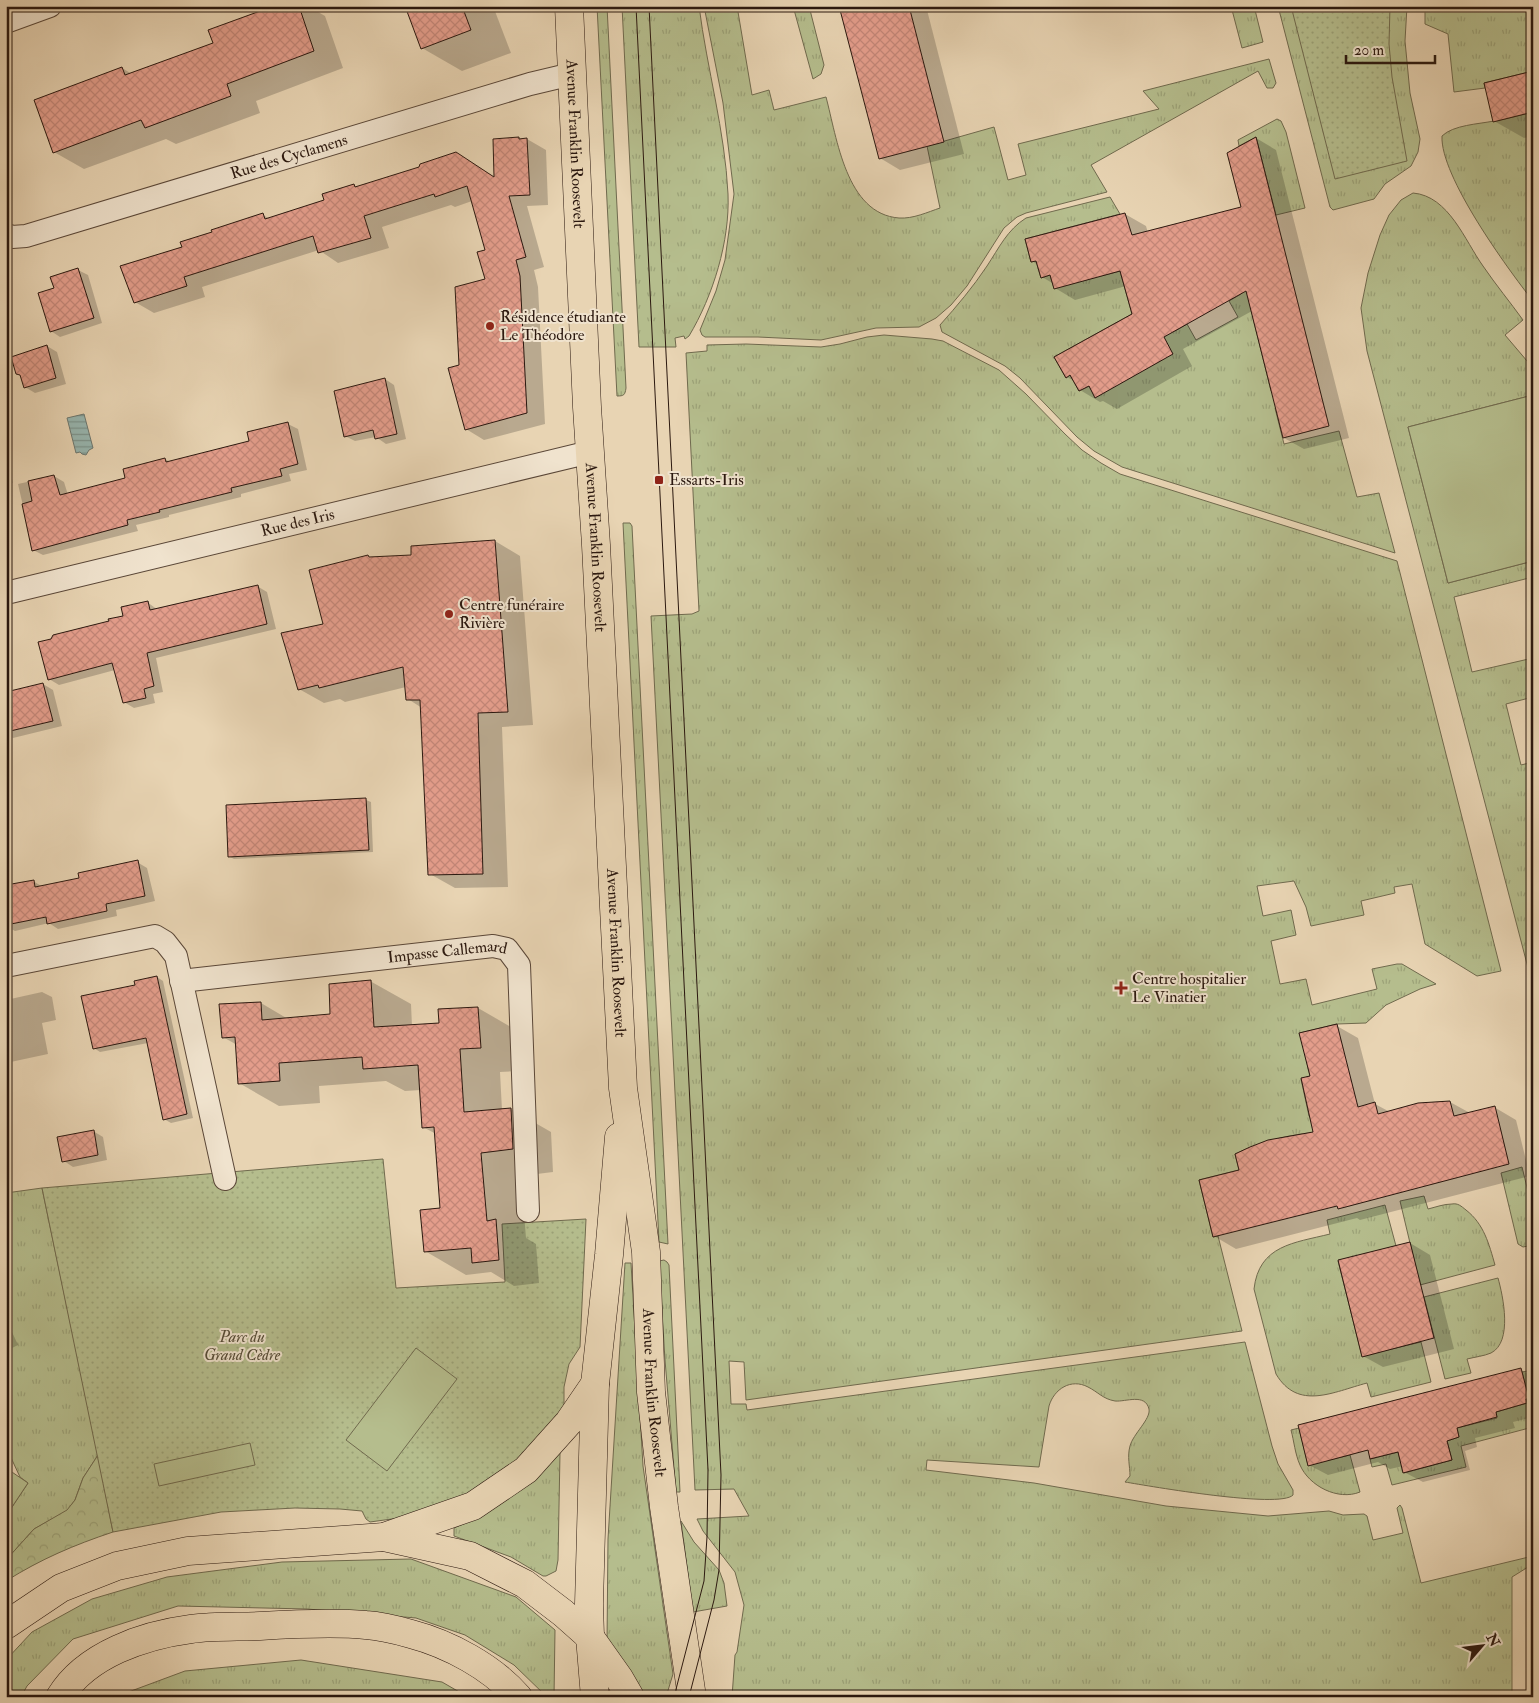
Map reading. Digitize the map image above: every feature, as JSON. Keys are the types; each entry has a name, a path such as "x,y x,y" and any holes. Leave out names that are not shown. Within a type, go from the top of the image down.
{"main road":[{"name":"Avenue Franklin Roosevelt","path":"569,6 623,1088 646,1252 651,1392 662,1498 692,1697"},
{"name":"Avenue Franklin Roosevelt","path":"595,1697 589,1604 595,1384 609,1255 623,1088"},
{"path":"6,1625 60,1588 117,1566 188,1551 384,1537 473,1506 526,1470 568,1422 595,1384"},
{"path":"384,1537 470,1556 525,1584 563,1613 590,1637 630,1697"},
{"path":"60,1697 68,1684 92,1664 118,1650 154,1637 192,1629 279,1625 367,1625 412,1634 452,1649 483,1667 510,1687 518,1697"}],"street":[{"path":"6,22 50,6"},
{"name":"Rue des Cyclamens","path":"6,235 12,237 26,236 530,84 572,74"},
{"name":"Rue des Iris","path":"6,593 590,452"},
{"path":"6,966 155,936 165,942 176,956 225,1179"},
{"name":"Impasse Callemard","path":"181,981 493,946 507,949 519,965 528,1211"}],"green space":[{"path":"597,6 607,6 626,388 624,395 619,396 617,396"},
{"path":"622,6 699,6 720,123 728,194 728,212 723,249 706,304 689,336 685,339 684,336 675,338 676,347 639,347"},
{"path":"704,6 737,6 752,95 769,90 774,110 826,97 840,152 856,189 867,203 881,213 899,218 915,216 940,208 927,146 994,127 1008,180 1026,175 1018,144 1159,109 1143,91 1269,59 1276,83 1273,88 1267,88 1258,71 1091,165 1107,192 1017,217 1004,228 967,286 951,305 936,318 919,327 876,328 821,340 705,337 700,330 716,291 725,260 734,194 723,103"},
{"path":"793,6 809,6 824,65 821,74 813,79"},
{"path":"1231,6 1254,6 1263,42 1242,48"},
{"path":"1278,6 1407,6 1405,41 1410,93 1420,139 1418,152 1411,166 1385,184 1374,199 1333,210 1330,207"},
{"path":"1291,6 1390,6 1389,44 1392,77 1407,161 1335,179"},
{"path":"1425,6 1533,6 1533,71 1484,83 1485,88 1454,92 1448,34 1425,24"},
{"path":"1533,112 1533,301 1492,245 1463,197 1444,153 1442,136 1459,127"},
{"path":"1277,119 1281,121 1286,132 1305,208 1276,215 1256,137 1239,146 1238,140"},
{"path":"1413,193 1426,196 1437,202 1455,221 1476,256 1523,320 1505,335 1533,368 1533,395 1408,427 1448,583 1533,561 1533,577 1454,597 1472,672 1533,658 1533,697 1506,704 1521,765 1533,762 1533,987 1367,351 1361,308 1368,273 1380,235 1389,215 1401,200"},
{"path":"1110,197 1120,214 1025,239 1031,262 1036,261 1041,278 1050,275 1054,288 1120,271 1132,314 1054,357 1066,378 1070,375 1079,391 1089,386 1095,397 1160,331 1175,331 1187,324 1196,340 1238,317 1229,301 1241,294 1241,256 1253,318 1271,391 1285,405 1275,408 1284,444 1339,431 1357,497 1379,493 1395,553 1122,467 1094,451 1077,437 1020,378 1005,366 942,332 940,325 959,304 1004,240 1019,223 1026,218"},
{"path":"884,335 943,341 999,370 1082,450 1120,474 1397,561 1501,971 1477,976 1425,944 1412,884 1394,887 1395,893 1361,901 1364,915 1311,926 1306,907 1294,881 1257,886 1263,916 1291,910 1296,935 1271,941 1280,984 1306,979 1312,1005 1377,989 1372,969 1397,964 1402,964 1436,984 1420,989 1386,1005 1366,1023 1337,1024 1300,1033 1310,1076 1301,1079 1309,1116 1321,1132 1288,1136 1245,1149 1235,1154 1239,1170 1199,1180 1213,1237 1218,1236 1242,1331 746,1400 744,1362 729,1361 731,1404 746,1404 747,1410 1245,1342 1272,1446 1278,1464 1293,1490 1293,1495 1283,1499 1240,1498 1185,1492 1125,1482 1130,1476 1130,1446 1149,1413 1147,1404 1144,1401 1135,1399 1111,1400 1088,1387 1075,1384 1059,1390 1051,1400 1039,1467 927,1460 926,1470 1034,1483 1166,1506 1268,1516 1329,1511 1343,1515 1364,1514 1367,1516 1373,1540 1403,1533 1397,1508 1400,1505 1421,1583 1533,1556 1533,1564 1512,1577 1512,1697 732,1697 735,1655 744,1605 735,1572 703,1531 697,1519 749,1516 734,1489 695,1490 651,616 692,614 699,611 686,353 707,351 707,345 746,344 821,347"},
{"path":"1533,395 1533,561 1448,583 1408,427"},
{"path":"623,523 630,523 632,526 668,1244 659,1242"},
{"name":"Parc du Grand Cèdre","path":"383,1159 396,1288 505,1282 502,1224 586,1219 580,1347 569,1364 564,1387 564,1407 525,1457 480,1490 399,1518 370,1522 362,1511 295,1508 221,1512 113,1532 42,1188"},
{"path":"1522,1167 1533,1212 1533,1245 1523,1247 1518,1244 1501,1173"},
{"path":"42,1188 98,1455 83,1478 75,1500 67,1511 34,1529 6,1560 6,1516 28,1483 20,1477 6,1447 6,1193"},
{"path":"1424,1196 1428,1209 1446,1204 1456,1204 1472,1216 1482,1228 1495,1265 1420,1285 1400,1201"},
{"path":"1385,1205 1396,1246 1338,1261 1362,1356 1421,1342 1431,1382 1371,1397 1367,1383 1317,1396 1295,1392 1285,1385 1276,1374 1254,1289 1257,1274 1263,1263 1280,1248 1330,1234 1327,1220"},
{"path":"664,1260 669,1265 680,1492 676,1492 665,1360 659,1261"},
{"path":"625,1263 631,1263 643,1466 673,1674 666,1697 642,1697 607,1643 608,1539"},
{"path":"1498,1278 1505,1318 1502,1339 1498,1347 1491,1353 1467,1359 1471,1373 1445,1379 1424,1297"},
{"path":"416,1348 457,1379 387,1471 346,1440"},
{"path":"1533,1370 1533,1427 1461,1446 1466,1467 1392,1485 1386,1464 1372,1467 1370,1459 1398,1452 1404,1473 1452,1460 1447,1441 1459,1437 1457,1428 1497,1418 1496,1412 1527,1403 1526,1399 1529,1399 1522,1372"},
{"path":"1299,1428 1308,1465 1350,1455 1360,1492 1343,1495 1325,1490 1304,1473 1297,1456 1291,1430"},
{"path":"250,1443 255,1465 159,1486 154,1464"},
{"path":"560,1453 558,1560 556,1571 543,1576 511,1557 454,1536 454,1528 498,1506 537,1476"},
{"path":"98,1455 113,1532 58,1553 6,1581 6,1560 34,1529 67,1510 75,1500 83,1478"},
{"path":"6,1468 28,1483 6,1516"},
{"path":"681,1521 694,1542 719,1570 724,1583 727,1606 693,1612"},
{"path":"411,1559 516,1597 555,1630 554,1697 547,1697 514,1665 465,1635 416,1618 307,1609 178,1606 73,1639 27,1686 21,1697 6,1697 6,1660 32,1632 92,1599 167,1577 282,1562"},
{"path":"301,1660 442,1682 468,1697 115,1697 185,1671"}],"water":[{"path":"84,414 93,448 86,455 80,452 76,453 67,418"}],"building":[{"path":"274,6 299,6 314,51 227,84 231,96 145,128 141,120 53,153 34,100 122,67 125,75 213,43 208,30"},
{"path":"405,6 462,6 471,30 421,49"},
{"path":"839,6 909,6 944,142 879,159"},
{"path":"1533,71 1533,112 1493,122 1484,83"},
{"path":"519,137 519,139 527,138 530,195 509,196 526,257 516,260 520,276 527,413 465,430 448,368 459,365 455,287 485,279 477,252 485,250 467,186 435,197 434,194 364,216 371,238 318,253 313,236 184,277 187,286 134,303 120,266 182,247 180,242 212,232 211,230 263,213 265,219 324,200 322,194 354,184 355,187 419,167 420,164 456,152 494,177 493,139"},
{"path":"1256,137 1329,426 1283,438 1246,291 1164,337 1173,354 1095,398 1089,386 1079,391 1070,375 1066,378 1054,357 1132,314 1120,271 1054,289 1050,275 1041,278 1036,261 1031,262 1025,239 1125,213 1132,235 1241,207 1227,153"},
{"path":"78,268 94,318 50,332 38,293 54,288 50,277"},
{"path":"47,345 56,378 24,388 20,375 16,374 11,357"},
{"path":"385,378 397,434 375,439 373,430 344,437 334,391"},
{"path":"288,422 298,464 280,469 282,476 231,488 232,492 127,520 128,525 32,551 22,504 32,501 28,481 54,475 60,495 125,478 123,469 165,458 166,462 249,441 247,432"},
{"path":"495,540 508,712 478,713 483,874 428,875 420,700 406,700 403,667 319,688 318,685 298,690 281,633 323,624 309,570 368,555 369,557 411,555 411,546"},
{"path":"258,585 267,624 147,653 154,686 144,689 146,698 123,703 112,663 48,680 38,642 51,639 53,635 123,616 121,607 148,601 150,610"},
{"path":"43,683 53,721 6,732 6,692"},
{"path":"366,798 369,850 228,857 226,805"},
{"path":"138,860 145,896 106,904 107,911 47,924 46,917 6,925 6,885 34,880 35,887 79,878 78,873"},
{"path":"157,976 187,1114 163,1120 146,1038 93,1049 81,996 135,985 134,981"},
{"path":"371,980 374,1027 439,1023 438,1009 478,1007 481,1048 460,1049 464,1112 511,1108 513,1149 481,1153 487,1221 496,1219 499,1260 472,1263 471,1248 424,1252 420,1210 440,1208 434,1127 422,1128 418,1065 363,1069 362,1057 279,1063 280,1081 238,1084 235,1037 222,1038 219,1004 261,1002 262,1020 330,1014 329,984"},
{"path":"1337,1024 1358,1107 1375,1102 1378,1114 1418,1103 1450,1101 1454,1116 1495,1106 1509,1164 1338,1209 1337,1206 1213,1237 1199,1180 1239,1170 1235,1154 1250,1147 1268,1140 1313,1132 1301,1078 1310,1076 1299,1033"},
{"path":"94,1130 98,1155 62,1162 57,1137"},
{"path":"1410,1242 1434,1338 1362,1357 1338,1260"},
{"path":"1521,1368 1529,1399 1526,1399 1527,1403 1496,1412 1497,1417 1457,1428 1459,1437 1447,1441 1452,1460 1403,1473 1398,1452 1370,1459 1368,1450 1308,1466 1298,1425"}],"tram line":[{"path":"636,6 708,1470 704,1581 674,1697"},
{"path":"649,6 721,1475 719,1570 714,1600 689,1697"}],"place":[{"name":"Résidence étudiante Le Théodore","path":"490,326"},
{"name":"Essarts-Iris","path":"659,480"},
{"name":"Centre funéraire Rivière","path":"449,614"},
{"name":"Centre hospitalier Le Vinatier","path":"1121,988"}]}
